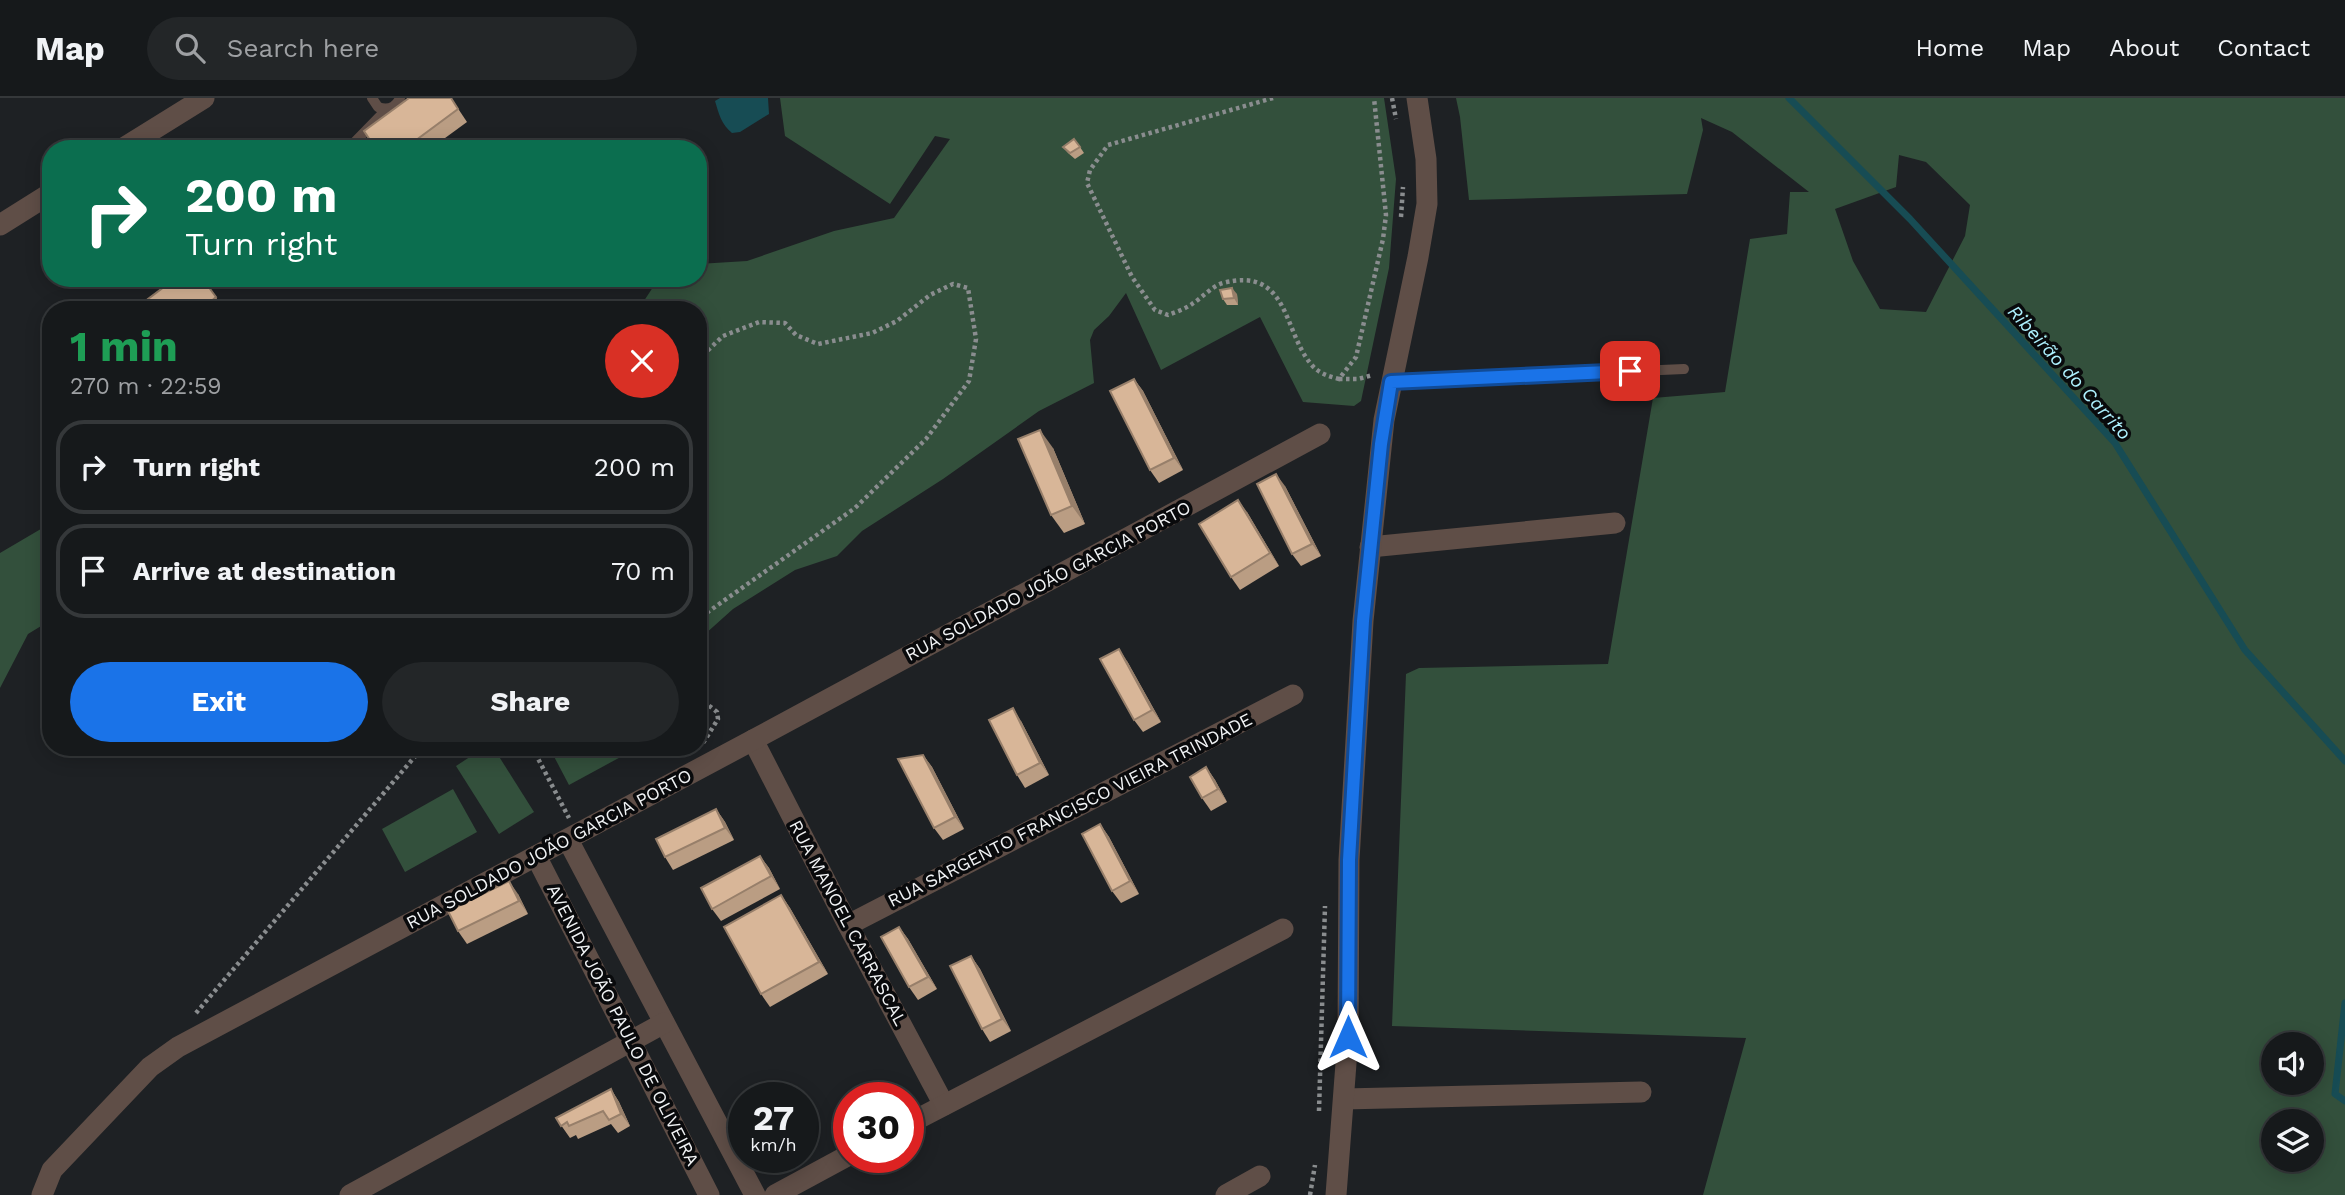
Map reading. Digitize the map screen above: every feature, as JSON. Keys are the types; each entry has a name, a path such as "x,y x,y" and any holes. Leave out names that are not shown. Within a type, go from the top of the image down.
{"street":[{"path":"136,140 204,98"},
{"path":"1336,1195 1348,1037 1349,860 1363,621 1382,432 1427,204 1426,159 1417,98"},
{"path":"0,225 42,199"},
{"name":"RUA SOLDADO JOÃO GARCIA PORTO","path":"42,1195 52,1170 150,1067 178,1047 1320,434"},
{"path":"1370,547 1615,523"},
{"name":"RUA SARGENTO FRANCISCO VIEIRA TRINDADE","path":"848,925 1293,695"},
{"name":"RUA MANOEL CARRASCAL","path":"753,740 944,1105"},
{"name":"AVENIDA JOÃO PAULO DE OLIVEIRA","path":"573,837 664,1023 755,1195"},
{"name":"AVENIDA JOÃO PAULO DE OLIVEIRA","path":"536,856 709,1195"},
{"path":"924,1116 1283,929"},
{"path":"350,1195 664,1023"},
{"path":"1344,1099 1641,1092"},
{"path":"775,1195 833,1164"},
{"path":"1226,1195 1260,1176"}],"lane":[{"path":"372,98 378,107 387,109"},
{"path":"357,140 387,109 401,100"},
{"path":"1393,376 1684,369"}],"path":[{"path":"1273,98 1108,145 1090,170 1087,183 1132,277 1155,310 1168,315 1190,306 1220,283 1247,280 1265,285 1285,309 1310,363 1323,374 1339,379 1393,376"},
{"path":"1339,379 1356,357 1384,227 1374,98"},
{"path":"707,352 723,336 760,322 785,323 796,335 818,344 872,333 897,321 930,295 953,284 968,288 976,339 969,381 926,439 855,508 707,614"},
{"path":"707,704 717,712 718,719 707,737"},
{"path":"194,1016 415,756"},
{"path":"536,756 573,837"}],"green space":[{"path":"780,98 1384,98 1396,179 1389,268 1361,401 1354,406 1303,402 1260,317 1161,370 1126,293 1109,316 1094,330 1090,340 1094,383 1039,411 943,479 862,531 837,556 795,570 733,609 707,632 707,301 644,301 653,287 707,287 707,263 747,261 834,231 894,218 950,139 935,136 890,204 785,136"},
{"path":"1456,98 2345,98 2345,1195 1703,1195 1746,1038 1392,1026 1406,674 1419,668 1608,664 1653,398 1725,392 1750,239 1787,234 1790,192 1809,192 1732,132 1701,118 1703,130 1687,194 1469,200","holes":["1899,155 1926,162 1970,205 1965,236 1926,312 1880,309 1853,261 1835,209 1896,187"]},
{"path":"42,528 42,625 28,634 0,688 0,553"},
{"path":"471,756 499,756 534,812 499,834 456,766"},
{"path":"554,756 622,756 569,785"},
{"path":"453,789 477,832 405,872 382,829"}],"water":[{"path":"720,98 768,98 769,114 740,132 732,133 719,114 715,101"}],"building":[{"path":"409,98 451,98 458,109 416,140 370,140 364,131"},
{"path":"1074,139 1080,147 1070,153 1063,147"},
{"path":"164,287 209,287 216,297 211,301 148,299"},
{"path":"1232,288 1234,298 1223,299 1220,290"},
{"path":"1134,379 1174,458 1150,470 1110,391"},
{"path":"1040,430 1072,506 1051,515 1018,439"},
{"path":"1276,474 1312,544 1292,554 1257,484"},
{"path":"1238,500 1270,553 1231,577 1199,524"},
{"path":"1119,649 1152,710 1134,720 1100,659"},
{"path":"1013,708 1040,763 1017,775 989,720"},
{"path":"923,755 955,817 934,828 898,759"},
{"path":"1206,767 1218,789 1202,798 1190,777"},
{"path":"716,809 725,828 665,857 656,839"},
{"path":"1100,824 1130,881 1112,891 1082,834"},
{"path":"760,856 771,876 712,909 701,888"},
{"path":"509,881 519,901 458,931 448,911"},
{"path":"781,895 819,962 761,994 724,927"},
{"path":"899,927 928,977 909,987 881,937"},
{"path":"971,956 1002,1019 982,1029 950,966"},
{"path":"611,1089 621,1114 609,1120 603,1111 569,1126 567,1122 561,1126 556,1118"}],"waterway":[{"name":"Ribeirão do Carrito","path":"1789,98 1910,219 2115,443 2245,650 2345,761"},
{"name":"Ribeirão do Carrito","path":"2345,1003 2335,1094 2345,1101"}],"route":[{"path":"1348,1037 1349,860 1363,621 1381,444 1391,382 1630,371"}]}
